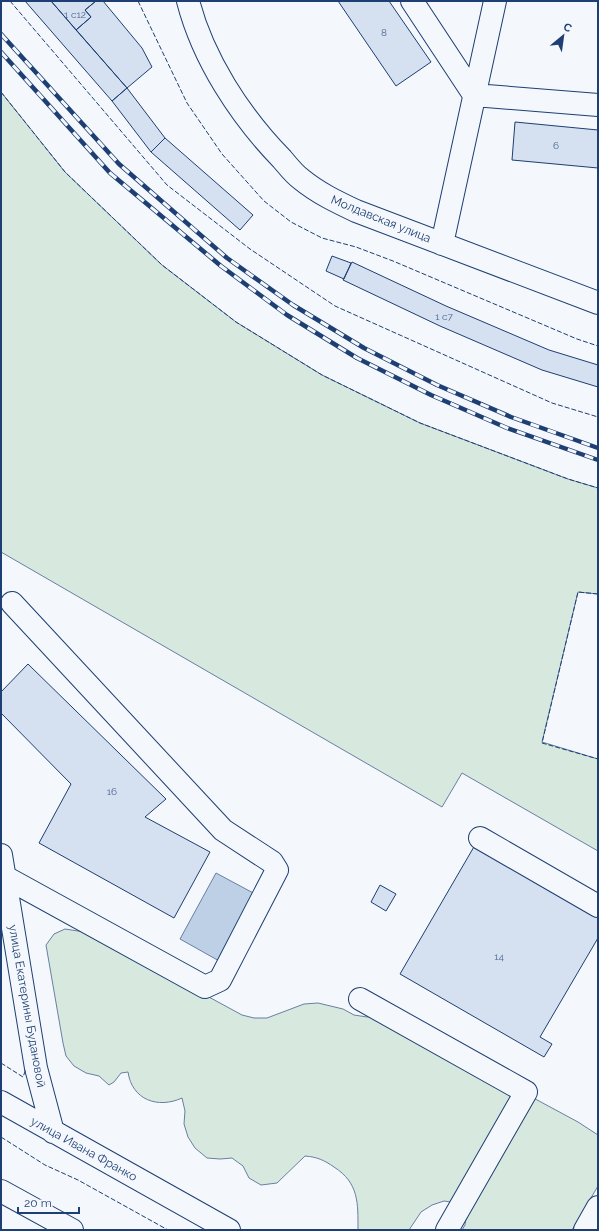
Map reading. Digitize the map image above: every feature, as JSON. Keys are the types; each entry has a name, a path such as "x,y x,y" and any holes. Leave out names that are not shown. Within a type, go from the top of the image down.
{"street":[{"name":"Молдавская улица","path":"188,1 193,23 211,63 237,103 266,142 300,179 327,197 356,211 598,303"},
{"path":"412,1 474,95"},
{"path":"442,244 495,1"},
{"path":"474,95 598,105"},
{"path":"5,877 205,987 220,980 277,870 272,862 223,830 12,603"},
{"path":"480,838 598,906"},
{"name":"улица Екатерины Будановой","path":"1,855 36,1068 53,1132"},
{"path":"360,999 526,1092 447,1230"},
{"name":"улица Ивана Франко","path":"1,1102 229,1230"},
{"path":"1,1191 72,1230"},
{"path":"586,1230 598,1207"}],"shaded area":[{"path":"1,92 65,172 162,265 236,322 322,375 420,423 568,479 598,488 598,594 578,592 542,742 598,759 598,851 462,773 442,807 1,552"},
{"path":"65,929 91,933 242,1015 254,1018 267,1018 304,1004 318,1003 343,1009 354,1015 367,1017 380,1016 578,1122 598,1135 598,1186 572,1230 462,1230 465,1225 467,1211 457,1203 444,1201 432,1205 421,1212 409,1230 358,1230 357,1202 353,1187 342,1173 324,1161 305,1156 277,1183 261,1185 249,1178 243,1166 232,1158 207,1158 195,1148 188,1137 184,1124 185,1111 182,1098 164,1103 148,1100 135,1089 130,1082 128,1072 121,1073 114,1082 109,1085 99,1076 86,1073 74,1066 66,1056 46,945 54,934"}],"water":[{"path":"216,873 257,895 221,962 180,939"}],"building":[{"path":"25,1 51,1 127,88 112,101"},
{"path":"51,1 96,1 85,10 91,17 76,30"},
{"path":"96,1 103,1 142,48 152,67 127,88 76,30 91,17 85,10"},
{"path":"338,1 389,1 431,62 396,86"},
{"path":"127,88 165,138 151,152 112,101"},
{"path":"515,122 598,130 598,168 512,160"},
{"path":"165,138 253,215 240,230 151,152"},
{"path":"332,256 351,263 344,279 326,271"},
{"path":"352,262 446,306 549,350 598,365 598,387 542,370 440,326 343,280"},
{"path":"28,664 166,799 145,817 210,852 174,918 39,843 71,784 1,713 1,692"},
{"path":"475,845 598,916 598,938 540,1037 552,1044 544,1057 400,974"},
{"path":"380,885 396,894 386,911 371,902"}],"railway":[{"path":"1,34 119,164 227,258 293,305 364,348 437,385 511,417 598,448"},
{"path":"1,52 110,173 221,266 287,315 357,358 431,395 507,428 598,460"}],"fence":[{"path":"10,1 167,185 250,249 335,306 552,403 598,417"},
{"path":"138,1 187,103 222,154 264,201 291,222 322,238 356,247 393,261 577,339 598,346"},
{"path":"1,92 65,172 162,265 236,322 322,375 420,423 568,479 598,488"},
{"path":"598,594 578,592 542,743 598,759"},
{"path":"1,1063 23,1077 26,1069"},
{"path":"1,1137 45,1165 78,1180 168,1230"}]}
